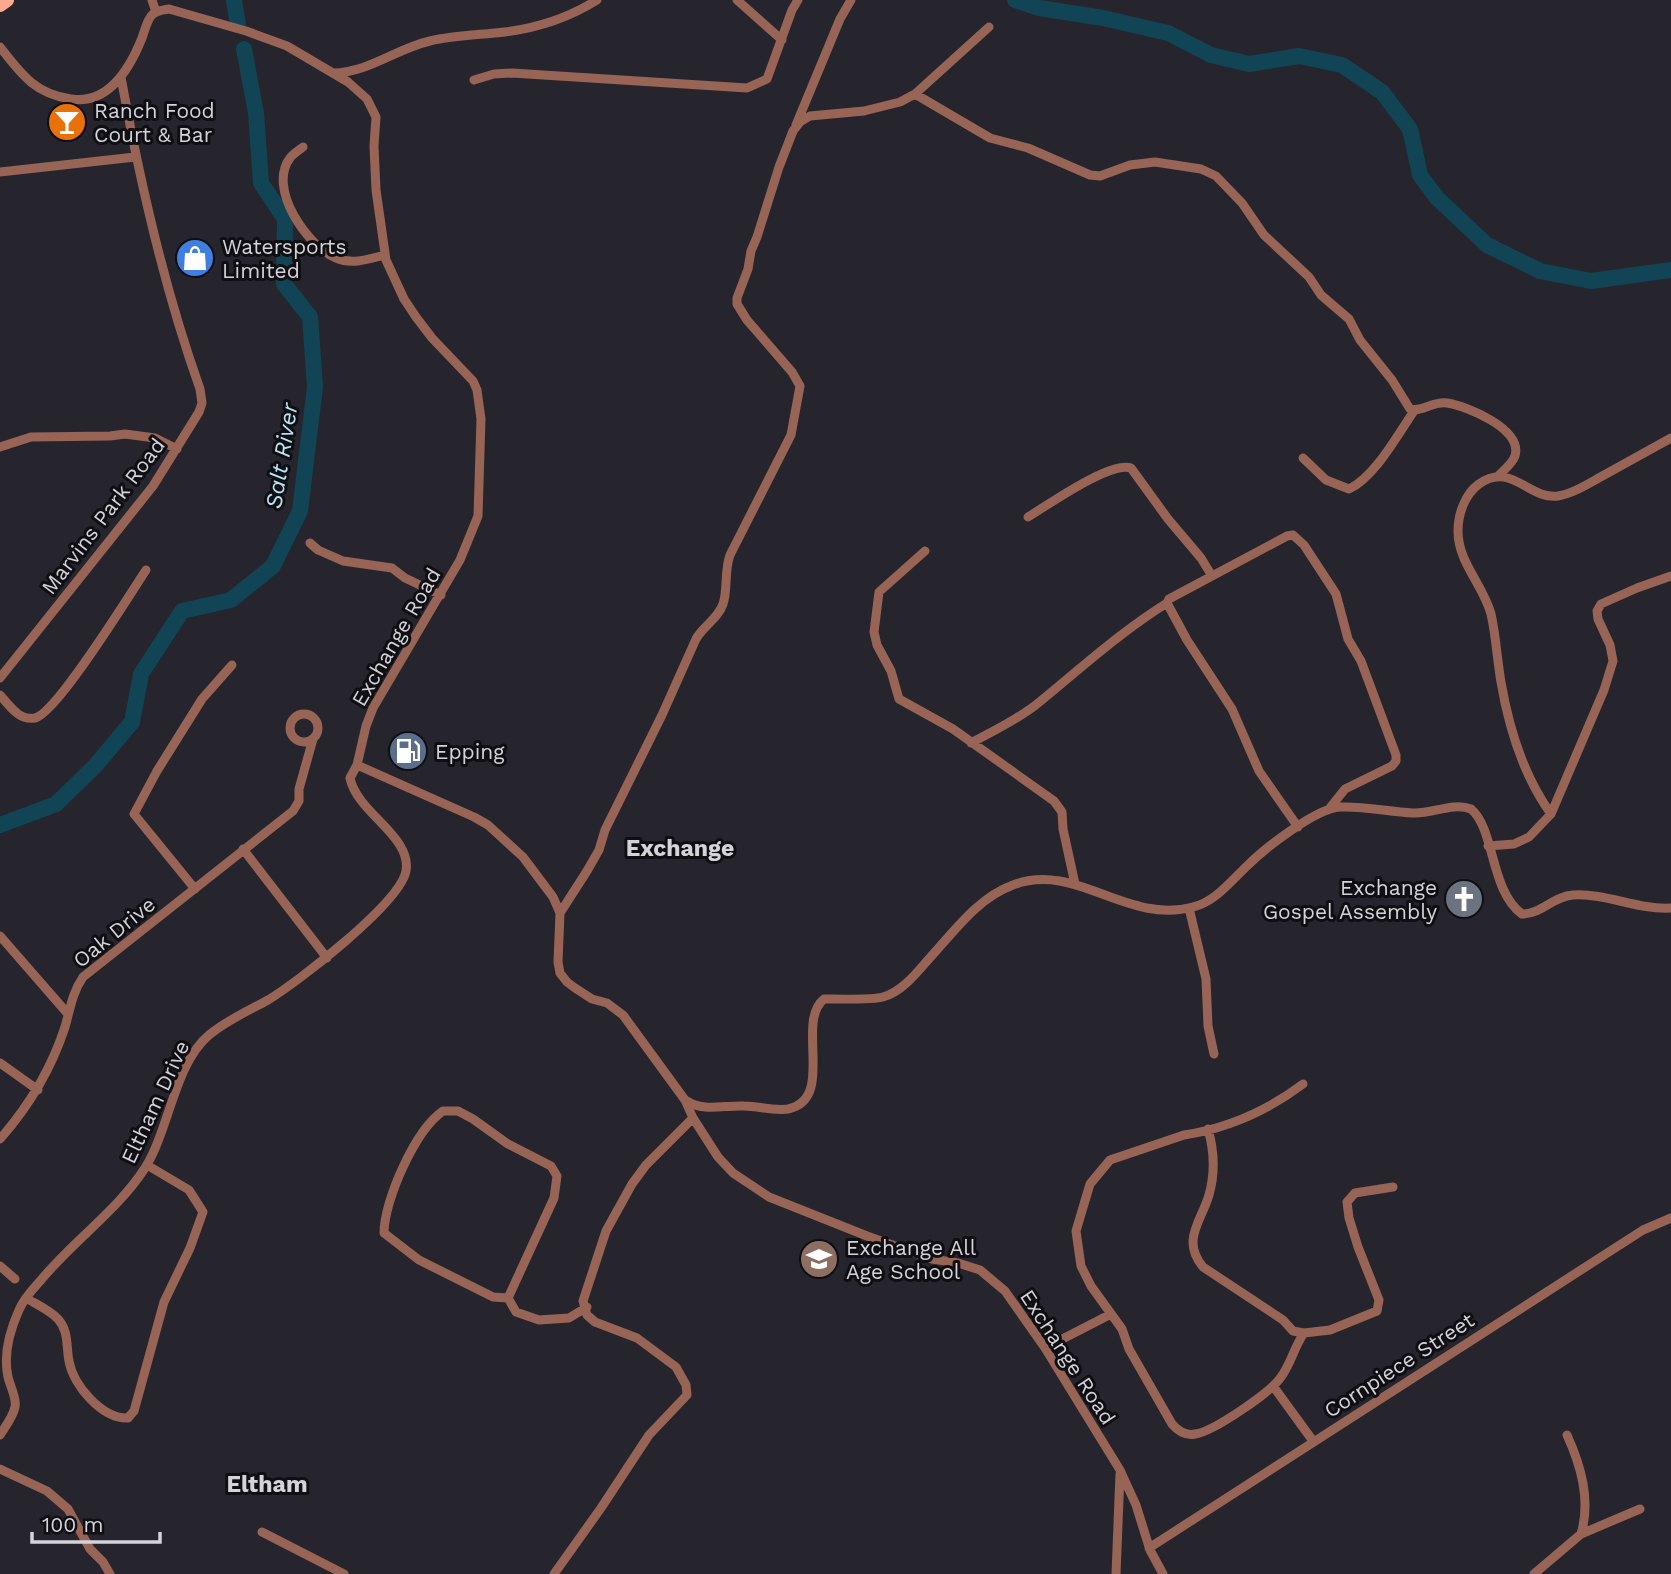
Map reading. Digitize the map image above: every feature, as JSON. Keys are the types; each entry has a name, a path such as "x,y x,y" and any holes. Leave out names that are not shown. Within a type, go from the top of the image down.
{"main road":[{"path":"0,5 7,0"}],"street":[{"path":"0,47 35,86 54,96 79,101 88,99 107,90 121,77 133,58 150,18 156,12 152,0"},
{"path":"331,73 362,69 430,41 509,32 538,25 597,0"},
{"path":"737,0 782,40"},
{"path":"474,80 494,74 512,73 747,88 767,79 798,0"},
{"path":"560,913 599,850 605,830 696,639 722,606 725,573 730,555 791,435 800,386 792,372 747,320 737,304 737,298 779,167 840,19 851,0"},
{"name":"Exchange Road","path":"156,12 169,9 287,46 348,82 367,99 376,117 376,190 385,255 404,299 432,338 473,381 480,400 478,516 460,560 373,708 357,765"},
{"path":"796,127 810,116 876,109 890,106 915,94 989,27"},
{"name":"Marvins Park Road","path":"0,678 153,486 199,412 202,401 154,236 135,157 121,77"},
{"path":"915,94 982,135 1028,148 1090,175 1100,176 1130,164 1155,162 1201,169 1216,176 1242,203 1264,236 1309,277 1321,295 1349,319 1360,340 1414,411"},
{"path":"303,147 290,158 285,170 284,184 294,216 302,230 321,250 337,259 352,262 385,255"},
{"path":"0,172 135,157"},
{"path":"1303,457 1326,480 1349,489 1359,484 1369,473 1414,411 1431,404 1447,403 1495,422 1509,434 1516,445 1515,457 1497,477 1478,485 1466,498 1459,516 1460,547 1491,614 1502,684 1521,759 1529,779 1551,814"},
{"path":"0,447 31,437 125,434 155,438 177,449"},
{"path":"1497,477 1519,481 1533,490 1556,496 1581,487 1671,438"},
{"path":"1028,517 1114,468 1126,466 1131,468 1212,576"},
{"path":"685,1100 698,1108 748,1105 772,1110 797,1106 809,1093 813,1070 815,1020 821,1002 824,999 848,997 882,998 895,991 917,974 966,917 1005,888 1040,879 1076,884 1139,907 1161,910 1189,908 1201,904 1223,889 1249,863 1298,827 1329,809 1345,789 1387,770 1396,761 1361,661 1348,639 1336,594 1304,545 1293,535 1169,599 1101,649 1035,705 971,743"},
{"path":"310,543 318,550 343,561 391,568 440,595"},
{"path":"925,551 879,592 874,632 877,645 891,671 899,699 914,709 928,713 1054,802 1062,812 1063,829 1076,884"},
{"path":"0,695 17,714 27,718 41,715 53,704 146,570"},
{"path":"1488,846 1514,844 1529,837 1551,814 1604,690 1613,661 1597,611 1607,600 1671,576"},
{"path":"1167,603 1187,640 1232,709 1259,771 1298,827"},
{"path":"195,889 134,814 202,699 232,665"},
{"path":"301,742 313,739 318,733 316,721 307,714 299,714 290,723 289,732 294,739 301,742 309,754"},
{"name":"Oak Drive","path":"0,1139 38,1090 63,1033 72,998 83,977 293,811 299,801 299,789 313,739"},
{"path":"357,765 488,825 530,866 553,897 560,913"},
{"name":"Eltham Drive","path":"0,1435 15,1410 7,1374 6,1354 12,1327 26,1298 50,1269 136,1181 147,1165 186,1068 201,1043 227,1021 268,1000 327,958 394,892 406,873 406,858 399,845 386,827 358,800 350,779 357,765"},
{"path":"1329,809 1371,808 1419,813 1466,807 1476,814 1504,890 1522,914 1531,914 1557,898 1570,895 1607,897 1644,908 1671,908"},
{"path":"243,849 327,958"},
{"path":"1189,908 1206,979 1208,1026 1214,1054"},
{"name":"Exchange Road","path":"560,913 560,973 575,988 592,999 612,1005 623,1015 685,1100 718,1157 733,1174 769,1197 932,1259 980,1270 1004,1291 1045,1348 1120,1470 1136,1504 1149,1548 1163,1574"},
{"path":"0,936 68,1014"},
{"path":"0,1063 38,1090"},
{"path":"1303,1084 1282,1100 1227,1126 1163,1141 1110,1160 1090,1184 1076,1231 1081,1266 1091,1286 1122,1329 1134,1359 1172,1424 1183,1433 1192,1435 1211,1430 1273,1386 1281,1378 1304,1333"},
{"path":"443,1111 458,1111 473,1119 508,1144 551,1166 557,1176 554,1198 508,1298 493,1297 419,1260 384,1233 384,1219 400,1176 425,1130 443,1111"},
{"path":"554,1574 649,1435 687,1395 686,1385 676,1367 637,1338 595,1322 587,1315 584,1295 606,1231 627,1192 646,1165 693,1118"},
{"path":"1208,1129 1213,1168 1210,1194 1193,1233 1196,1258 1203,1266 1283,1320 1293,1331 1304,1333 1330,1330 1377,1311 1380,1307 1349,1218 1347,1202 1354,1194 1393,1187"},
{"path":"26,1298 58,1318 67,1333 69,1363 79,1387 97,1406 122,1419 128,1418 134,1411 164,1301 190,1248 203,1212 189,1190 147,1165"},
{"name":"Cornpiece Street","path":"1149,1548 1643,1230 1671,1218"},
{"path":"0,1266 15,1279"},
{"path":"508,1298 516,1312 539,1320 569,1318 587,1307"},
{"path":"1045,1348 1111,1314"},
{"path":"1273,1386 1313,1441"},
{"path":"1567,1435 1576,1454 1587,1500 1581,1534"},
{"path":"0,1469 47,1490 68,1509 90,1549 110,1574"},
{"path":"1116,1574 1120,1470"},
{"path":"1534,1574 1581,1534 1640,1509"},
{"path":"262,1532 344,1574"}],"waterway":[{"name":"Salt River","path":"234,0 238,25"},
{"path":"1015,0 1039,8 1103,18 1168,33 1211,55 1249,64 1299,56 1342,65 1382,92 1410,129 1420,175 1437,198 1487,245 1540,271 1591,281 1671,270"},
{"name":"Salt River","path":"0,825 56,804 96,765 132,722 141,674 182,611 231,600 273,566 300,511 315,387 310,317 284,284 285,219 261,183 256,113 244,49"}],"place":[{"name":"Ranch Food Court & Bar","path":"67,122"},
{"name":"Watersports Limited","path":"195,258"},
{"name":"Epping","path":"408,751"},
{"name":"Exchange Gospel Assembly","path":"1464,899"},
{"name":"Exchange All Age School","path":"819,1259"}],"district":[{"name":"Exchange","path":"680,848"},
{"name":"Eltham","path":"267,1484"}]}
